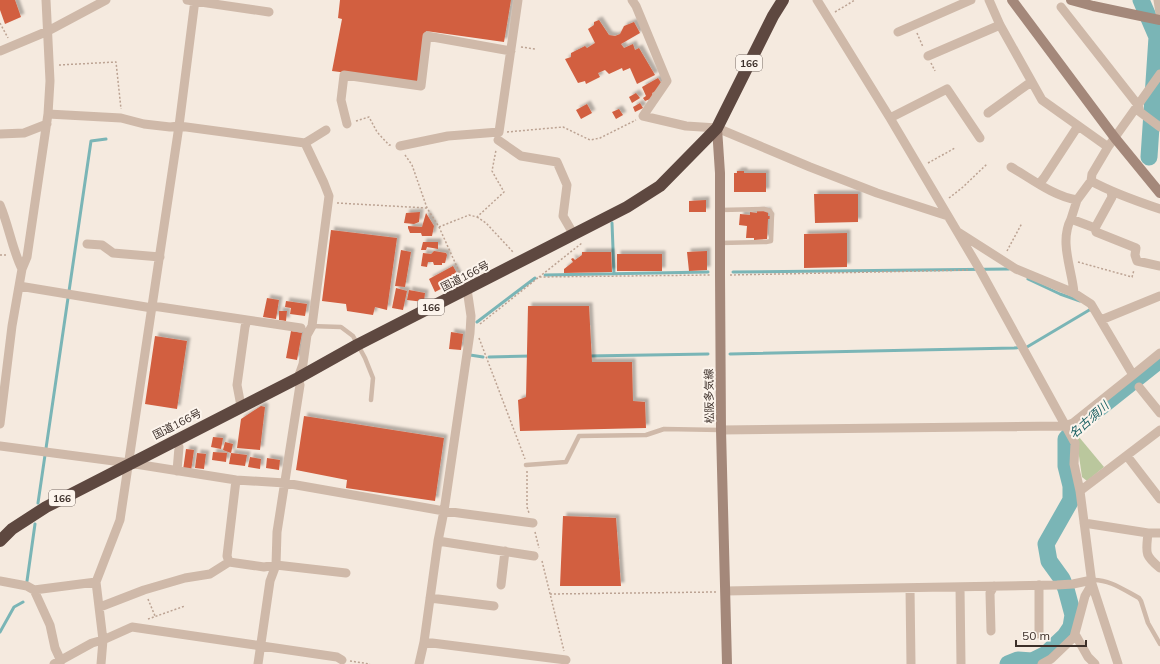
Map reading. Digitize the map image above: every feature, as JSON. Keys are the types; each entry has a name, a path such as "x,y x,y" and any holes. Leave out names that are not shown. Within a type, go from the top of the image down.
{"highway":[{"name":"国道166号","path":"0,540 12,529 46,507 129,463 298,378 357,345 627,207 660,186 717,128 773,16 783,0"}],"main road":[{"path":"1012,0 1115,138 1160,193"},
{"path":"1071,0 1088,2 1160,20"},
{"name":"松阪多気線","path":"717,128 720,173 721,591 727,664"}],"street":[{"path":"0,424 12,326 22,269 27,257 47,124 49,65 46,0"},
{"path":"0,51 48,31 106,0"},
{"path":"101,664 103,640 96,582 120,520 179,126 192,0 269,12"},
{"path":"498,136 518,0"},
{"path":"632,0 636,6 667,81 643,116 686,126 717,128 816,170 877,193 948,216"},
{"path":"817,0 890,118 948,216 1075,443 1074,464 1080,491 1092,582 1118,664"},
{"path":"898,32 971,0"},
{"path":"989,0 1000,25 1042,100 1108,147"},
{"path":"1158,0 1160,13"},
{"path":"1061,7 1138,105 1140,112 1160,127"},
{"path":"928,56 1000,25"},
{"path":"347,124 341,100 344,75 421,86 427,36 511,48"},
{"path":"1074,293 1065,242 1067,227 1077,200 1091,181 1092,174 1108,147 1160,74"},
{"path":"988,113 1031,82"},
{"path":"890,118 947,89 980,138"},
{"path":"48,114 122,118 144,124 170,127 179,126 305,143 326,130"},
{"path":"0,134 24,133 47,124"},
{"path":"1039,184 1078,126"},
{"path":"400,146 448,136 498,136 521,156 557,162 567,185 563,216 576,233"},
{"path":"258,664 270,581 276,565 277,532 300,385 298,378 303,364 307,335 312,326 329,196 305,143"},
{"path":"1011,167 1039,184 1067,198 1077,200"},
{"path":"1091,181 1111,192 1116,192 1137,201 1160,208"},
{"path":"1095,228 1112,197 1111,192"},
{"path":"0,204 17,260 22,269"},
{"path":"1071,219 1095,228 1096,232 1136,248 1135,254 1137,261 1160,266"},
{"path":"957,232 1016,268 1074,293 1091,304 1133,375"},
{"path":"88,244 102,245 113,253 160,257"},
{"path":"19,286 69,295 301,328"},
{"path":"419,664 424,642 438,541 472,331 472,316 467,289"},
{"path":"1103,322 1160,296"},
{"path":"241,406 238,385 247,320"},
{"path":"721,430 1065,426 1073,423 1160,353"},
{"path":"1139,387 1160,413"},
{"path":"1080,491 1160,430"},
{"path":"175,440 179,447 178,471"},
{"path":"0,446 129,463 236,480 285,484 444,511 533,523"},
{"path":"1127,456 1160,499"},
{"path":"229,562 226,556 236,480"},
{"path":"1084,523 1148,533 1160,533"},
{"path":"1148,533 1146,553 1160,568"},
{"path":"438,541 539,555"},
{"path":"500,585 505,551"},
{"path":"100,606 144,590 185,578 210,574 229,562 264,567 276,565 346,574"},
{"path":"0,581 27,586 34,590 50,625 57,662 92,643 103,640 132,627 337,657 342,660"},
{"path":"34,590 96,582"},
{"path":"721,591 1057,585 1092,582"},
{"path":"1042,664 1051,659 1074,637 1085,596 1092,582"},
{"path":"1039,585 1039,634"},
{"path":"991,631 990,593 994,586"},
{"path":"960,587 961,664"},
{"path":"910,588 911,664"},
{"path":"430,598 494,606"},
{"path":"1075,634 1088,656 1095,664"},
{"path":"424,642 566,660"}],"lane":[{"path":"720,210 764,209 770,211 772,214 771,241 720,242"},
{"path":"301,328 312,326 341,327 353,336 365,358 373,378 371,400"},
{"path":"526,465 566,462 579,436 646,435 664,429 721,430"},
{"path":"1092,582 1100,580 1112,583 1138,598 1141,601 1148,623 1160,644"}],"path":[{"path":"828,16 855,0"},
{"path":"0,23 12,45"},
{"path":"511,48 535,49"},
{"path":"49,65 116,62 122,118"},
{"path":"477,217 504,192 492,171 498,136 563,127 590,140 600,138 643,116"},
{"path":"347,124 369,117 377,132 389,145 400,146 412,165 427,208 439,227 467,289"},
{"path":"920,168 955,148"},
{"path":"941,204 987,164"},
{"path":"328,203 427,208"},
{"path":"439,227 469,215 477,217 495,232 521,262"},
{"path":"1002,260 1022,223"},
{"path":"566,660 539,555 533,523 528,508 526,465 486,354 472,331 582,243 576,233"},
{"path":"1069,260 1132,276 1137,261"},
{"path":"539,277 720,275 978,268"},
{"path":"144,590 155,616"},
{"path":"550,594 721,591"},
{"path":"132,627 155,616 185,606"},
{"path":"342,660 370,664"}],"green space":[{"path":"1079,437 1104,467 1087,481 1082,477 1077,442"}],"building":[{"path":"0,0 15,0 21,17 5,24 0,10"},
{"path":"340,0 511,0 504,42 426,31 418,82 332,71 342,19 338,18"},
{"path":"599,20 609,35 615,36 620,34 624,26 634,22 640,33 621,44 624,48 633,44 635,50 639,48 655,75 637,84 630,68 623,71 622,68 609,74 605,70 598,73 600,77 586,84 585,81 578,83 565,59 571,57 571,53 585,46 587,48 595,43 588,29 594,25 594,22"},
{"path":"658,78 662,84 660,89 652,93 653,98 645,101 643,98 646,96 642,87"},
{"path":"636,93 640,98 632,103 629,97"},
{"path":"640,103 643,108 635,112 633,107"},
{"path":"587,104 592,113 581,119 576,110"},
{"path":"619,109 623,115 616,119 612,112"},
{"path":"737,171 744,171 744,173 766,173 766,192 734,192 734,173 737,173"},
{"path":"814,194 858,194 858,222 815,223"},
{"path":"706,200 706,212 689,212 689,201"},
{"path":"757,211 768,211 768,216 770,216 770,219 768,219 767,239 754,240 754,238 746,238 747,226 739,225 740,214 750,215 750,212 757,213"},
{"path":"420,212 419,222 414,224 404,223 406,213"},
{"path":"426,213 434,226 432,236 422,236 421,233 410,233 408,226 422,227"},
{"path":"331,230 397,238 387,310 375,307 373,315 347,311 346,304 322,301"},
{"path":"847,233 847,267 804,268 804,234"},
{"path":"423,242 438,242 438,249 427,247 426,250 421,250"},
{"path":"401,250 411,252 405,287 395,286"},
{"path":"434,251 446,253 445,263 442,263 442,265 434,265 433,262 428,262 427,267 421,266 423,253 431,254"},
{"path":"707,251 707,270 689,271 687,252"},
{"path":"582,252 611,252 612,272 564,273 564,269 573,262 571,259 573,258 575,260 582,255"},
{"path":"617,254 662,254 662,271 617,271"},
{"path":"453,266 460,279 435,292 429,279"},
{"path":"396,288 407,291 403,310 392,308"},
{"path":"409,290 425,293 424,302 407,300"},
{"path":"267,298 279,300 276,319 263,317"},
{"path":"286,301 307,304 305,316 290,314 291,308 285,307"},
{"path":"528,306 589,306 592,362 632,362 633,401 645,402 646,428 520,431 518,400 526,397"},
{"path":"279,311 287,311 286,321 279,320"},
{"path":"291,331 302,333 297,360 286,358"},
{"path":"451,332 463,334 461,350 449,349"},
{"path":"155,336 187,341 177,409 145,404"},
{"path":"261,406 265,407 260,450 237,448 241,419"},
{"path":"304,416 444,438 435,501 346,488 347,480 296,470"},
{"path":"213,437 223,438 221,449 211,447"},
{"path":"225,442 233,444 231,453 223,450"},
{"path":"186,449 194,450 191,471 183,470"},
{"path":"213,452 227,453 226,462 212,460"},
{"path":"197,453 206,454 204,469 195,468"},
{"path":"231,453 247,455 245,466 229,464"},
{"path":"250,457 261,459 260,469 248,467"},
{"path":"267,458 280,460 279,470 266,468"},
{"path":"563,516 616,518 621,586 560,586"}],"waterway":[{"path":"1141,0 1157,37 1149,157"},
{"path":"38,503 91,141 106,139"},
{"path":"612,223 614,274"},
{"path":"733,272 1009,269"},
{"path":"545,275 708,272"},
{"path":"477,322 535,278"},
{"path":"1028,279 1060,294 1080,301"},
{"path":"730,354 1027,347 1091,309 1092,311"},
{"path":"588,356 708,354"},
{"path":"470,355 483,357"},
{"path":"489,357 531,356"},
{"name":"名古須川","path":"1008,664 1018,660 1032,661 1046,654 1065,636 1071,627 1073,615 1066,589 1062,579 1049,561 1046,544 1071,500 1071,486 1066,466 1066,439 1078,425 1160,360"},
{"path":"27,581 35,524"},
{"path":"0,632 14,607 23,602"}]}
